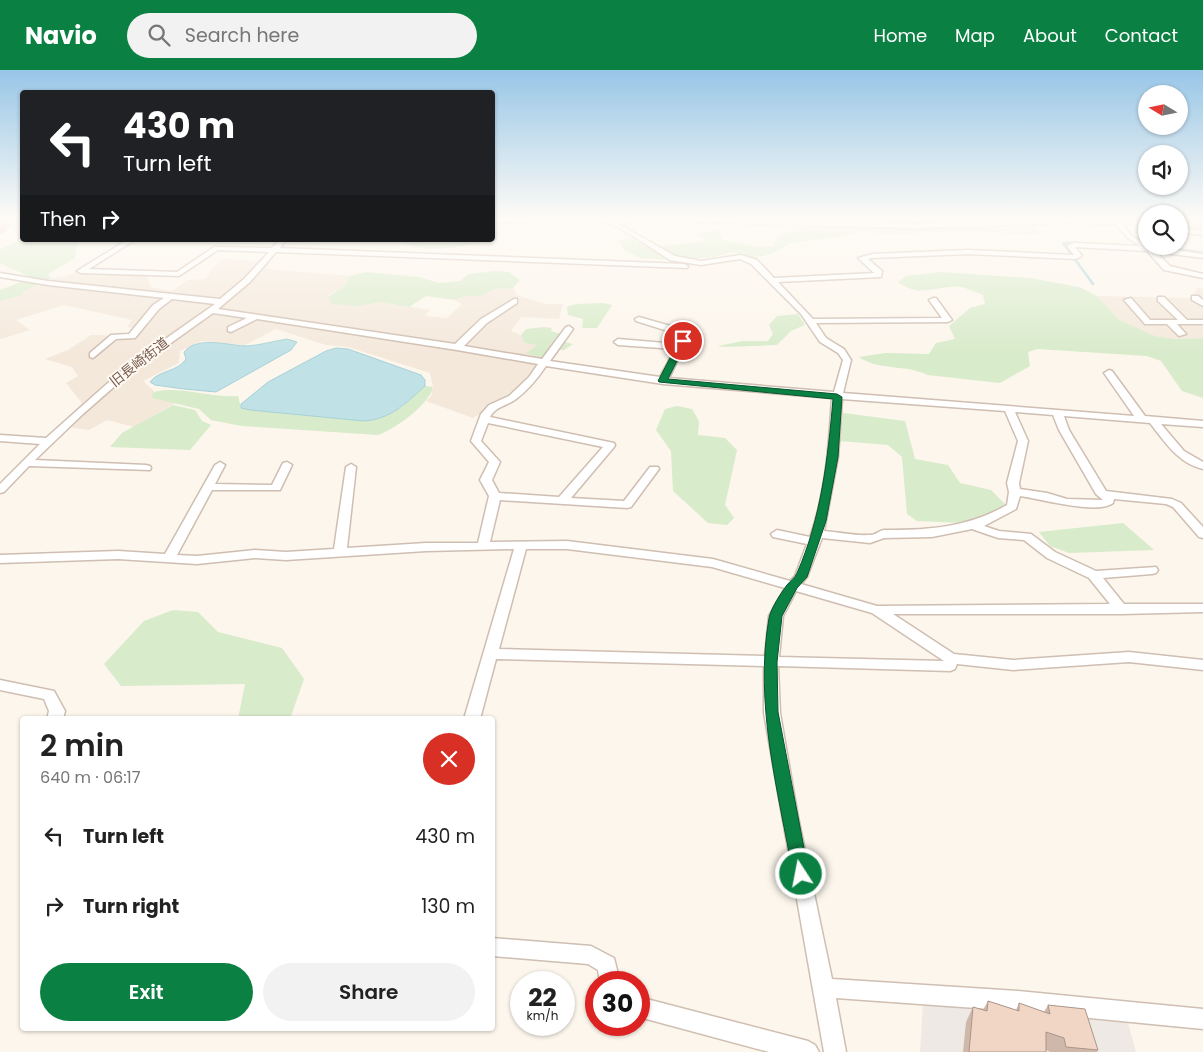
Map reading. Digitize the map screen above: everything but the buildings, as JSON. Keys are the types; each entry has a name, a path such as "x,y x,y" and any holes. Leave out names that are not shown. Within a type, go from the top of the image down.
{"street":[{"path":"94,263 81,271 179,274 195,263"},
{"name":"旧長崎街道","path":"0,490 47,441 87,404 132,367 222,302 248,280 263,263"},
{"path":"593,263 679,266 701,263"},
{"path":"755,263 774,280 812,321 823,340 840,351 847,360 837,397 833,457 816,538 802,577 792,586 776,616 771,662 772,712 835,1052"},
{"path":"774,280 878,275 879,273 867,263"},
{"path":"1162,263 1167,268 1203,276"},
{"path":"0,275 169,298 222,302"},
{"path":"93,355 114,337 132,336 156,307 169,298"},
{"path":"1195,298 1203,304"},
{"path":"1161,299 1184,322"},
{"path":"812,321 948,320 934,300"},
{"path":"1128,300 1148,322 1203,322"},
{"path":"457,347 484,321 514,301"},
{"path":"211,310 457,347 544,363 662,381 837,397 1203,424"},
{"path":"231,329 256,316"},
{"path":"639,319 649,333 680,347"},
{"path":"1169,322 1182,334"},
{"path":"483,546 495,496 486,480 495,462 476,441 484,419 492,407 512,398 532,379 569,329"},
{"path":"618,342 672,329 683,341 662,381"},
{"path":"1109,373 1142,420"},
{"path":"777,534 816,538 870,539 881,534 930,533 973,526 996,518 1012,506 1015,492 1013,483 1023,441 1008,410"},
{"path":"1058,414 1064,430 1102,494 1168,501 1177,505 1203,534"},
{"path":"484,419 610,444 562,501"},
{"path":"1154,421 1180,454 1189,462 1203,466"},
{"path":"0,438 47,441"},
{"path":"26,463 146,468"},
{"path":"170,557 220,465"},
{"path":"208,487 276,488 287,465"},
{"path":"340,552 351,467"},
{"path":"495,496 627,505 654,469"},
{"path":"1015,492 1047,496 1066,502 1104,505 1109,501 1107,496"},
{"path":"1190,520 1203,520"},
{"path":"973,526 998,534 1027,537 1051,556 1094,575 1122,610"},
{"path":"473,716 520,545"},
{"path":"0,558 118,555 197,560 255,554 286,556 426,547 566,545 713,563 877,610 1122,610 1203,608"},
{"path":"1094,575 1152,570"},
{"path":"877,610 951,659 1013,665 1129,657 1203,665"},
{"path":"490,654 950,666 951,659"},
{"path":"0,685 49,694 57,711 56,716"},
{"path":"495,947 592,955 607,965 608,971"},
{"path":"824,988 1018,1001 1203,1019"},
{"path":"650,1010 808,1052"}],"shaded area":[{"path":"218,263 270,263 266,269 350,276 345,285 328,296 358,306 381,302 430,310 425,316 447,318 462,304 455,300 466,296 481,296 495,289 513,288 517,295 545,304 563,304 559,319 521,317 511,331 521,335 525,343 538,345 527,352 546,359 514,394 473,418 426,401 431,396 433,387 430,373 348,347 326,345 276,329 245,345 202,341 180,351 179,363 143,381 154,391 152,398 175,403 134,427 107,420 89,430 58,426 82,403 66,383 78,376 72,367 45,359 68,350 91,335 127,336 133,328 127,327 132,320 64,305 16,320 30,330 0,339 0,301 22,295 22,292 51,278 64,277 81,269 145,271 151,287 172,291 187,280 206,279 212,268"},
{"path":"1198,288 1203,289 1203,338 1175,339 1155,336 1118,319 1097,296 1190,298"},
{"path":"923,1003 1128,1023 1136,1052 920,1052"}],"green space":[{"path":"0,263 67,263 48,274 51,278 22,292 23,295 0,301 0,290 32,278"},
{"path":"495,271 509,272 520,280 513,288 495,289 481,296 466,296 455,300 426,296 409,307 381,302 358,306 332,304 328,297 345,285 350,276 365,272 419,277 439,283 460,281 469,274"},
{"path":"940,272 1030,278 1079,287 1097,296 1118,319 1155,336 1175,339 1203,338 1203,398 1182,391 1161,361 1147,356 1038,349 1028,352 1030,366 1000,383 928,375 875,364 859,357 886,353 929,354 936,343 955,339 949,326 970,308 985,304 983,295 961,287 914,290 898,282 906,276"},
{"path":"603,303 612,305 597,328 582,328 583,319 568,315 567,307 576,304"},
{"path":"798,314 805,325 791,331 777,345 718,346 743,341 768,341 773,334 769,325 777,316"},
{"path":"552,328 551,331 561,334 557,340 573,344 564,350 551,350 546,359 526,353 537,345 525,343 521,335 526,329"},
{"path":"425,386 433,387 418,409 393,428 378,435 242,426 211,420 199,409 152,398 153,392 163,390 238,396 241,408 364,421 402,407"},
{"path":"173,405 195,410 202,421 211,425 190,450 110,447 122,433"},
{"path":"677,406 692,409 699,421 698,435 725,438 737,450 725,505 734,518 727,525 708,523 673,491 671,451 656,430 665,409"},
{"path":"843,413 905,421 915,459 948,465 960,483 991,490 1006,505 991,515 965,523 917,521 907,514 902,457 888,445 840,441"},
{"path":"1123,523 1154,550 1069,553 1050,546 1039,532"},
{"path":"173,610 198,612 218,632 282,648 304,679 291,716 239,716 245,684 121,686 104,664 144,621"}],"water":[{"path":"287,339 297,342 291,350 216,392 155,385 150,382 158,375 183,363 186,359 184,352 197,344 214,343 248,346"},
{"path":"336,348 348,349 421,375 425,380 425,386 390,414 374,420 364,421 241,408 241,404 268,382 326,351"}],"waterway":[{"path":"1078,263 1093,284"}],"route":[{"path":"683,341 662,381 837,397 833,457 817,534 802,577 792,586 776,616 771,662 772,712 801,874"}]}
